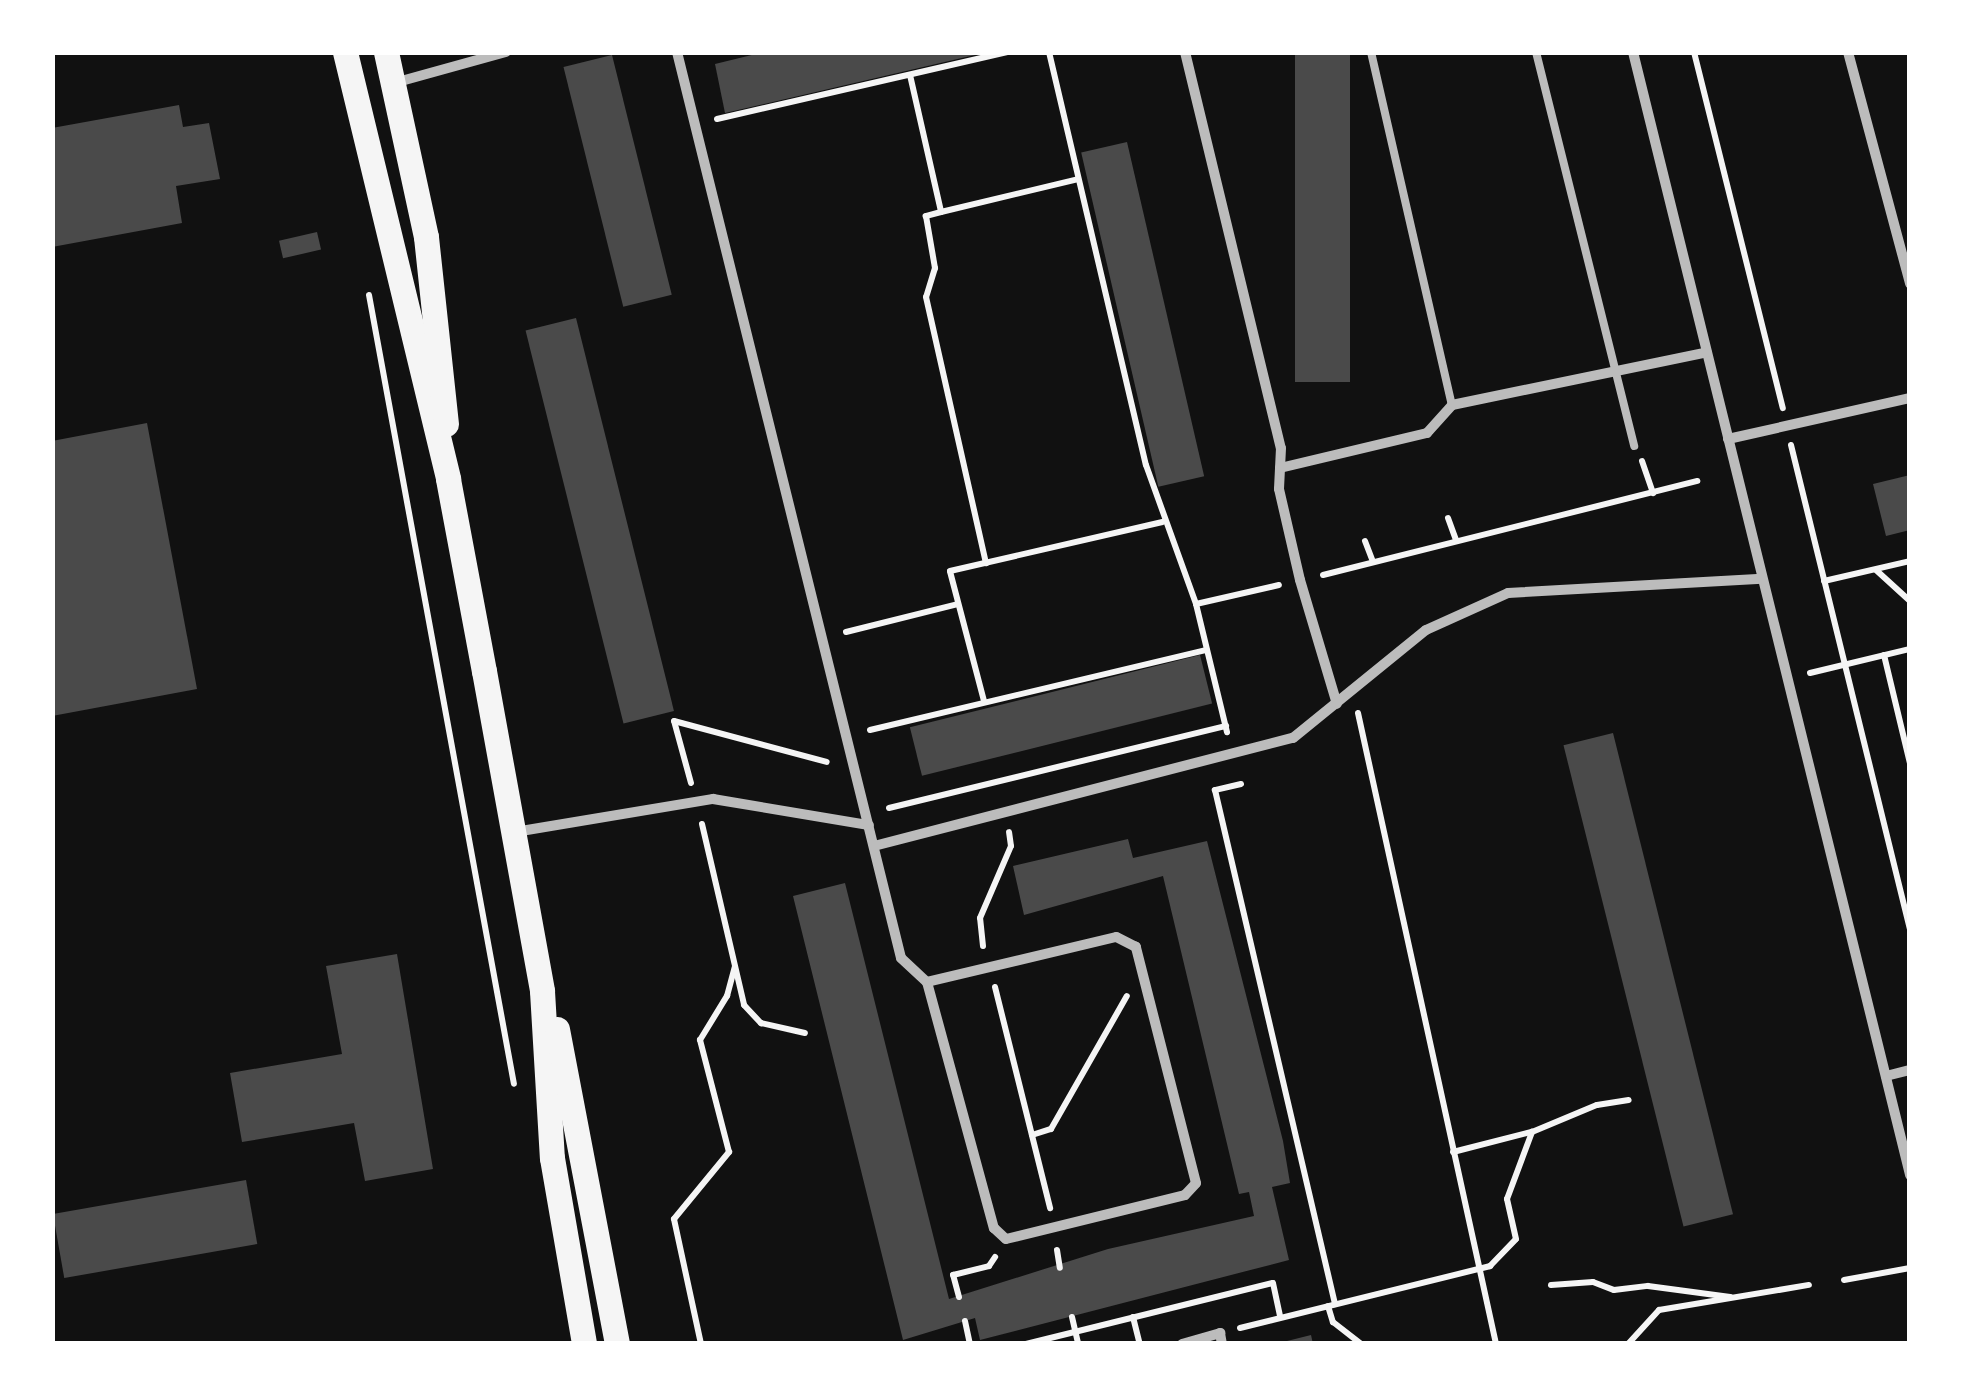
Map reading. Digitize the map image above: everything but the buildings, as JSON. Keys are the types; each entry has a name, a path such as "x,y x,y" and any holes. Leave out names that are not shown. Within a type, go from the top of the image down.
{"main road":[{"path":"345,52 448,479 542,991 552,1158 584,1344"},
{"path":"386,52 443,350 448,479"},
{"path":"542,991 556,1026 616,1344"}],"street":[{"path":"393,84 506,52"},
{"path":"677,52 901,958 927,982 994,1228 1006,1239 1185,1195 1196,1183 1136,946 1116,937 927,982"},
{"path":"1185,52 1281,448 1280,468 1300,580 1336,704"},
{"path":"1633,52 1910,1175"},
{"path":"1848,52 1910,284"},
{"path":"1280,468 1428,433 1452,405 1707,352"},
{"path":"1728,438 1910,398"},
{"path":"874,846 1272,746 1336,704 1426,630 1508,593 1762,579"},
{"path":"513,832 714,799 869,825"},
{"path":"1886,1076 1910,1070"},
{"path":"1182,1344 1221,1338"}],"lane":[{"path":"1370,52 1452,405"},
{"path":"1536,52 1634,446"}],"path":[{"path":"695,124 1008,52"},
{"path":"889,808 1227,730 1196,604 1162,522 1049,52"},
{"path":"1694,52 1910,929"},
{"path":"910,75 941,212"},
{"path":"986,562 926,297 935,268 926,216 1078,180"},
{"path":"370,300 516,1096"},
{"path":"1323,575 1697,481"},
{"path":"1448,518 1456,541"},
{"path":"984,701 950,572 1162,522"},
{"path":"1365,540 1372,562"},
{"path":"1318,557 1328,594"},
{"path":"1824,582 1910,561"},
{"path":"1875,569 1910,601"},
{"path":"1196,604 1285,584"},
{"path":"846,632 958,604"},
{"path":"1810,673 1910,649"},
{"path":"870,730 1207,650"},
{"path":"1884,655 1910,762"},
{"path":"1352,690 1476,1269 1496,1344"},
{"path":"1898,717 1910,715"},
{"path":"691,784 674,721 828,762"},
{"path":"1241,784 1215,790 1333,1322 1361,1344"},
{"path":"700,818 735,967 752,1016 805,1033"},
{"path":"1009,832 1012,846 980,918 1054,1228 1060,1268"},
{"path":"701,1344 674,1220 730,1152 700,1040 727,996 735,967"},
{"path":"1032,1134 1051,1129 1122,1000 1147,980"},
{"path":"1453,1152 1532,1132 1596,1105 1629,1100"},
{"path":"1221,1338 1280,1317 1476,1269 1502,1257 1516,1239 1507,1199 1532,1132"},
{"path":"959,1297 953,1275 989,1266 1006,1239"},
{"path":"1844,1280 1910,1268"},
{"path":"1551,1285 1593,1282 1614,1290 1648,1286 1736,1297"},
{"path":"1030,1343 1273,1283 1280,1317"},
{"path":"1628,1344 1660,1310 1809,1285"},
{"path":"1072,1317 1078,1344"},
{"path":"1133,1317 1138,1341"},
{"path":"965,1321 970,1344"}]}
